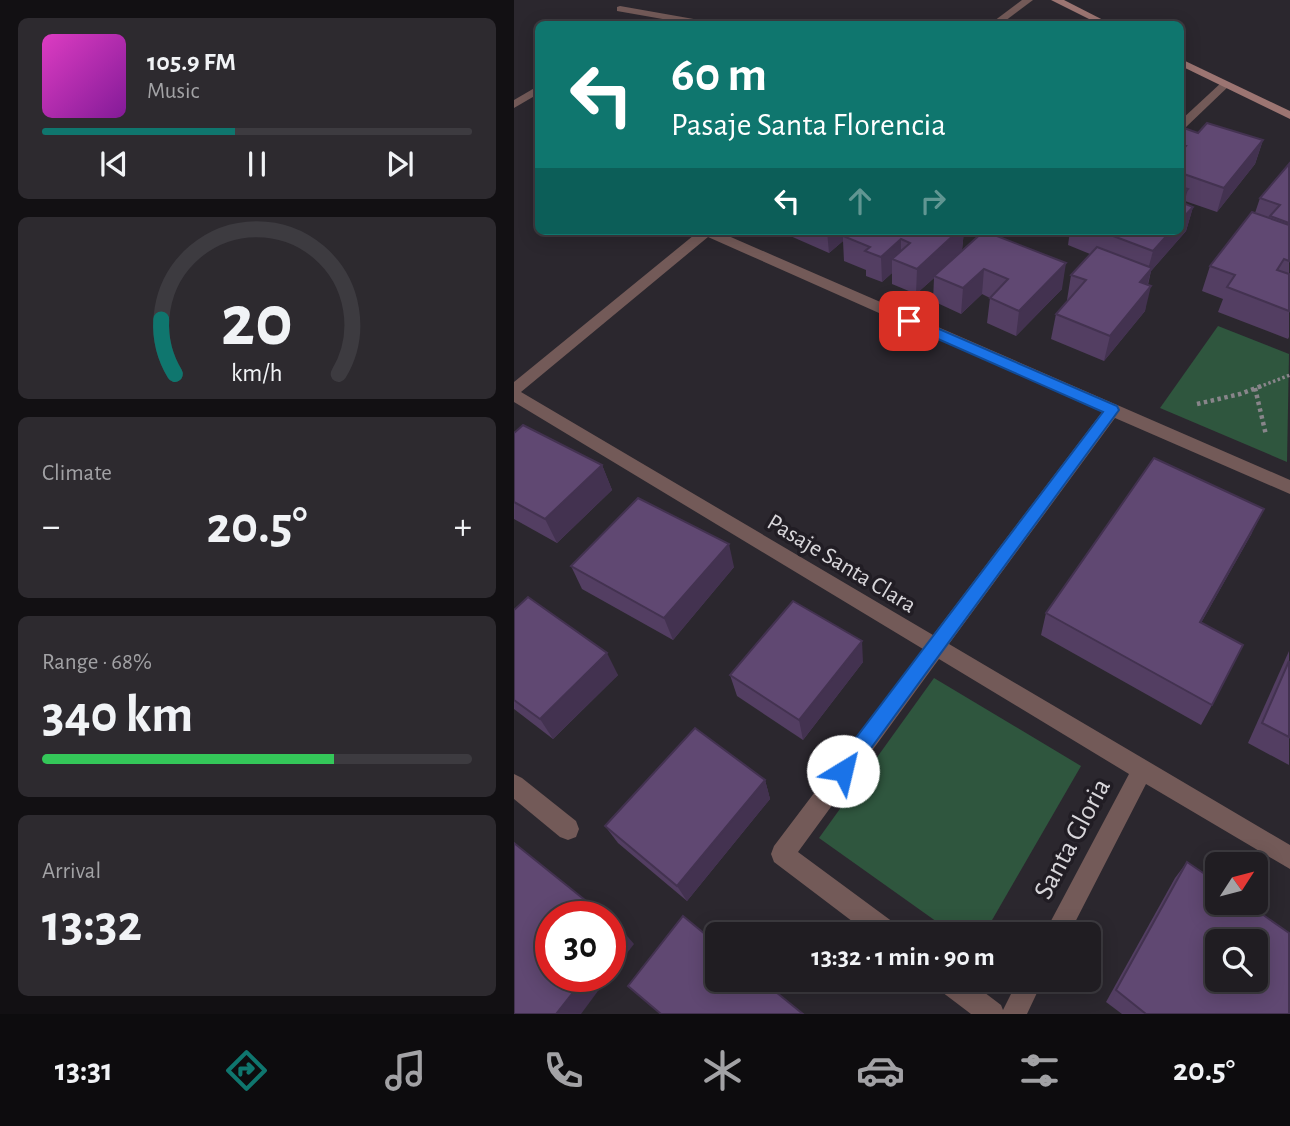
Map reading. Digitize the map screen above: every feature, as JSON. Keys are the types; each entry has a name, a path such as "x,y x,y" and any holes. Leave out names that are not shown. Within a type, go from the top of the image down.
{"main road":[{"path":"1056,0 1100,21"},
{"path":"1184,63 1289,116"}],"street":[{"path":"999,21 1028,0"},
{"path":"615,20 622,4 693,21"},
{"path":"1184,122 1226,84"},
{"path":"514,105 535,91"},
{"path":"514,390 702,235"},
{"path":"716,235 1289,488"},
{"name":"Pasaje Santa Clara","path":"514,395 1289,858"},
{"path":"872,922 782,854 1112,410"},
{"name":"Santa Gloria","path":"1061,922 1142,770"},
{"path":"514,785 568,829"},
{"path":"963,992 992,1014"},
{"path":"1013,1014 1025,992"}],"path":[{"path":"1133,419 1240,394 1289,375"}],"green space":[{"path":"1218,326 1289,354 1287,462 1160,408"},
{"path":"934,678 1081,766 991,922 937,922 819,838"}],"building":[{"path":"1207,123 1263,140 1224,188 1184,174 1184,128 1198,133"},
{"path":"1289,164 1289,223 1270,216 1280,205 1260,198"},
{"path":"1184,203 1193,207 1184,217"},
{"path":"1252,212 1289,225 1289,261 1284,259 1277,270 1289,274 1289,311 1227,287 1235,275 1210,266"},
{"path":"954,235 917,269 892,259 910,243 901,239 881,257 865,251 870,247 843,236"},
{"path":"980,235 994,235 1066,263 1019,311 990,298 1008,279 984,269 963,288 934,276"},
{"path":"1111,235 1167,235 1153,251"},
{"path":"1097,247 1152,268 1140,282 1151,286 1110,336 1056,314 1086,280 1071,275"},
{"path":"523,425 602,465 545,519 514,502 514,433"},
{"path":"1154,458 1264,509 1200,622 1243,645 1212,705 1046,613"},
{"path":"638,498 729,544 664,618 571,566"},
{"path":"528,597 607,653 540,719 514,700 514,610"},
{"path":"793,601 862,641 799,720 730,675"},
{"path":"1289,661 1289,737 1262,723"},
{"path":"695,728 765,780 677,886 605,826"},
{"path":"514,843 586,901 535,901 535,992 573,992 556,1014 514,1014"},
{"path":"1187,862 1205,874 1205,915 1263,915 1289,933 1289,1014 1146,1014 1116,990"},
{"path":"683,916 705,934 705,992 776,992 803,1014 661,1014 628,986"}],"route":[{"path":"843,771 1112,410 909,321"}]}
